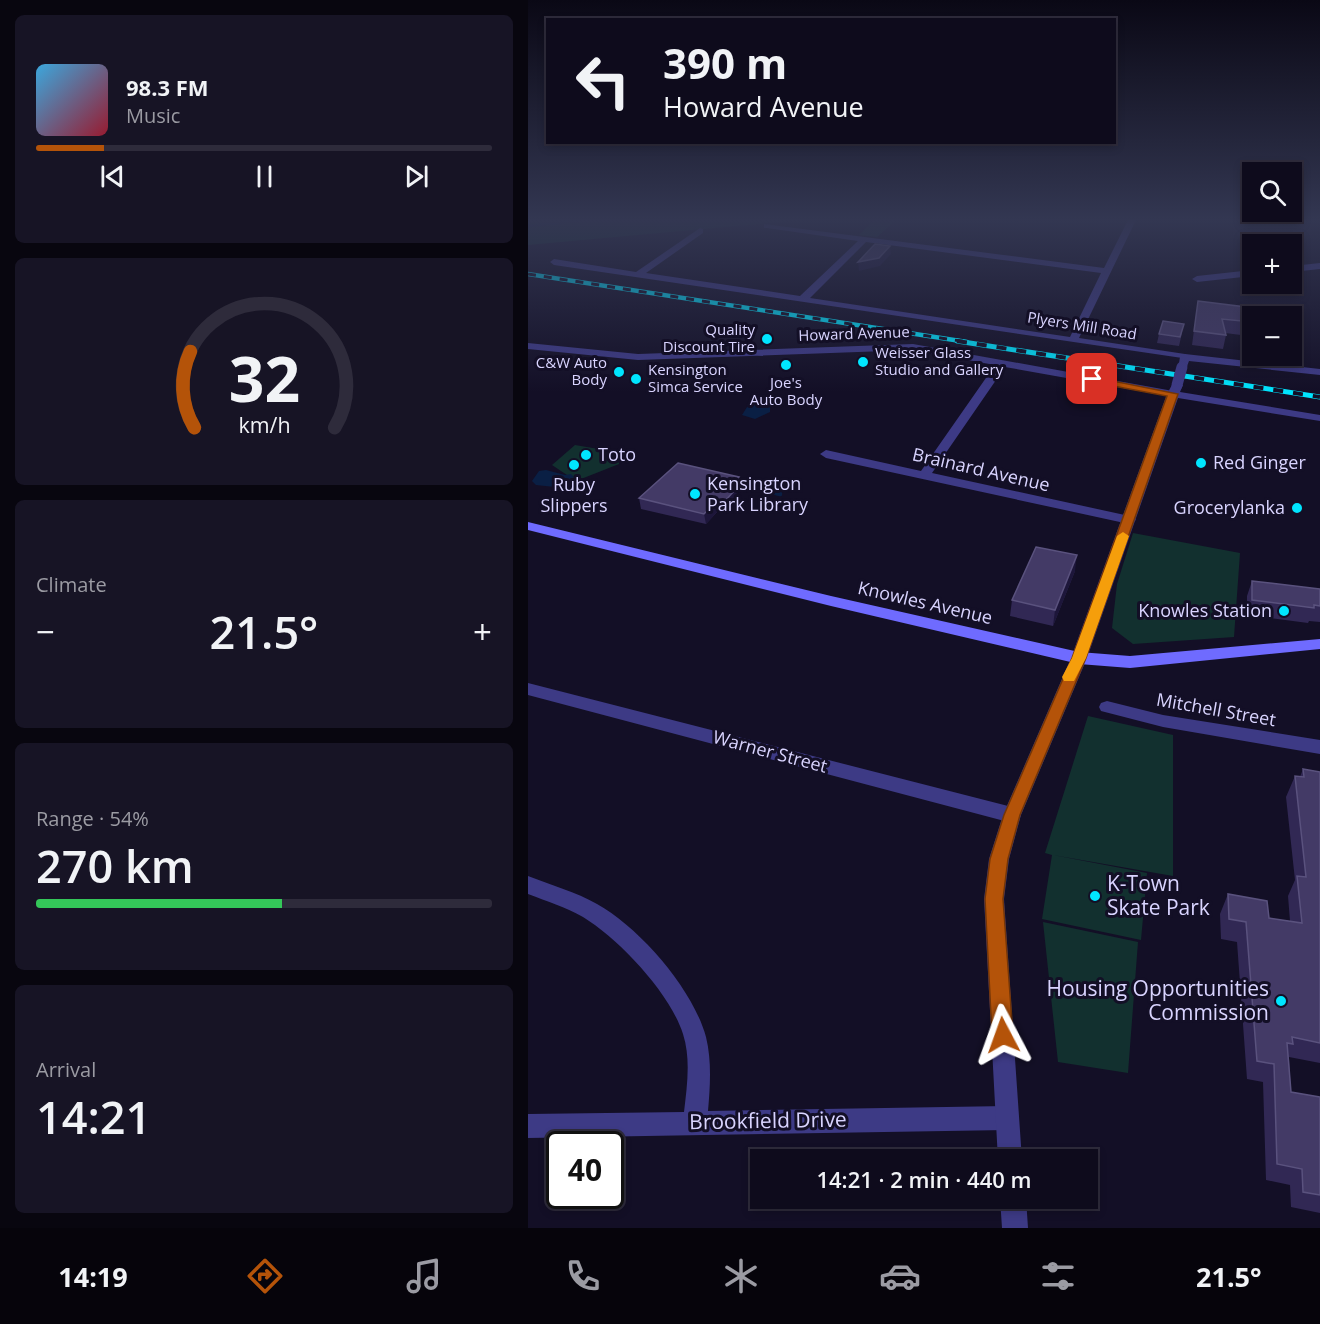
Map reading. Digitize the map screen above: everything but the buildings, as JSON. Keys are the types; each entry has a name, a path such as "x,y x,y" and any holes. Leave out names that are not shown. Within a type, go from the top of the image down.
{"main road":[{"name":"Knowles Avenue","path":"528,526 876,612 1079,658 1130,662 1320,644"}],"street":[{"name":"Plyers Mill Road","path":"661,277 1073,340 1184,362 1234,363 1320,372"},
{"path":"803,299 825,277"},
{"path":"1073,340 1104,277"},
{"path":"1197,279 1213,277"},
{"name":"Howard Avenue","path":"528,346 638,357 912,347 1175,389 1320,418"},
{"path":"924,475 1003,362"},
{"path":"1009,1149 994,899 999,859 1012,815 1079,658 1184,362"},
{"name":"Brainard Avenue","path":"826,454 1128,520"},
{"name":"Warner Street","path":"528,689 1012,815"},
{"name":"Mitchell Street","path":"1107,707 1227,732 1320,747"},
{"path":"528,885 589,910 633,944 668,987 694,1034 699,1076 695,1122"},
{"name":"Brookfield Drive","path":"528,1126 1007,1118"},
{"path":"1014,1209 1015,1228"}],"green space":[{"path":"575,445 616,452 619,464 576,481 552,465"},
{"path":"1133,533 1240,553 1234,637 1133,644 1112,628 1117,584"},
{"path":"1088,716 1173,735 1173,876 1053,855 1147,873 1141,940 1042,919 1052,855 1045,853"},
{"path":"1043,922 1138,942 1128,1073 1058,1062"}],"water":[{"path":"757,402 770,404 770,412 755,419 742,415 749,404"},
{"path":"546,470 565,475 571,474 574,477 555,487 536,485 532,481 539,471"}],"waterway":[{"path":"735,485 780,494 777,493"}],"railway":[{"path":"549,277 967,342"},
{"path":"957,341 1320,397"}],"slow traffic":[{"path":"1069,677 1079,658 1123,536"}],"place":[{"name":"Quality Discount Tire","path":"767,339"},
{"name":"Weisser Glass Studio and Gallery","path":"863,362"},
{"name":"Joe's Auto Body","path":"786,365"},
{"name":"C&W Auto Body","path":"619,372"},
{"name":"Kensington Simca Service","path":"636,379"},
{"name":"Toto","path":"586,455"},
{"name":"Red Ginger","path":"1201,463"},
{"name":"Ruby Slippers","path":"574,465"},
{"name":"Kensington Park Library","path":"695,494"},
{"name":"Grocerylanka","path":"1297,508"},
{"name":"Knowles Station","path":"1284,611"},
{"name":"K-Town Skate Park","path":"1095,896"},
{"name":"Housing Opportunities Commission","path":"1281,1001"}],"route":[{"path":"1003,1035 994,899 999,859 1012,815 1079,658 1170,408 1173,394 1092,379"}]}
